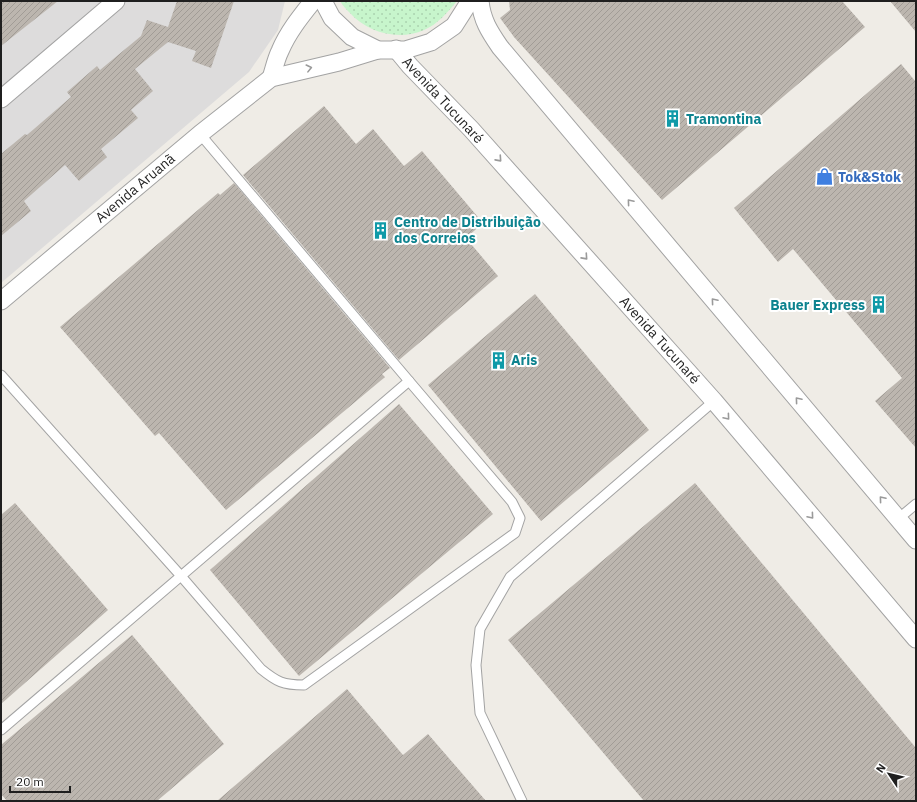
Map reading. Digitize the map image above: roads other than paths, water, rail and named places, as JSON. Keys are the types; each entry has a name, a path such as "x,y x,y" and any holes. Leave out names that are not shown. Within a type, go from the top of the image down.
{"street":[{"path":"271,78 280,51 288,35 313,1"},
{"path":"323,1 332,18 352,37 378,50"},
{"name":"Avenida Aruanã","path":"1,301 200,134 271,78 339,62 378,50 405,50 431,42 454,26 470,1"},
{"path":"480,1 482,14 488,30 500,47 916,540"},
{"path":"1,100 115,2"},
{"name":"Avenida Tucunaré","path":"396,49 410,66 471,129 714,401 916,638"}],"lane":[{"path":"1,375 181,576 261,669 274,680 290,685 304,685 515,533 520,518 512,502 200,134"},
{"path":"1,730 409,381"},
{"path":"522,801 480,713 476,665 480,629 510,577 714,401"},
{"path":"898,519 916,504"}],"place":[{"name":"Tramontina","path":"673,119"},
{"name":"Tok&Stok","path":"825,177"},
{"name":"Centro de Distribuição dos Correios","path":"381,230"},
{"name":"Bauer Express","path":"878,305"},
{"name":"Aris","path":"498,360"}]}
